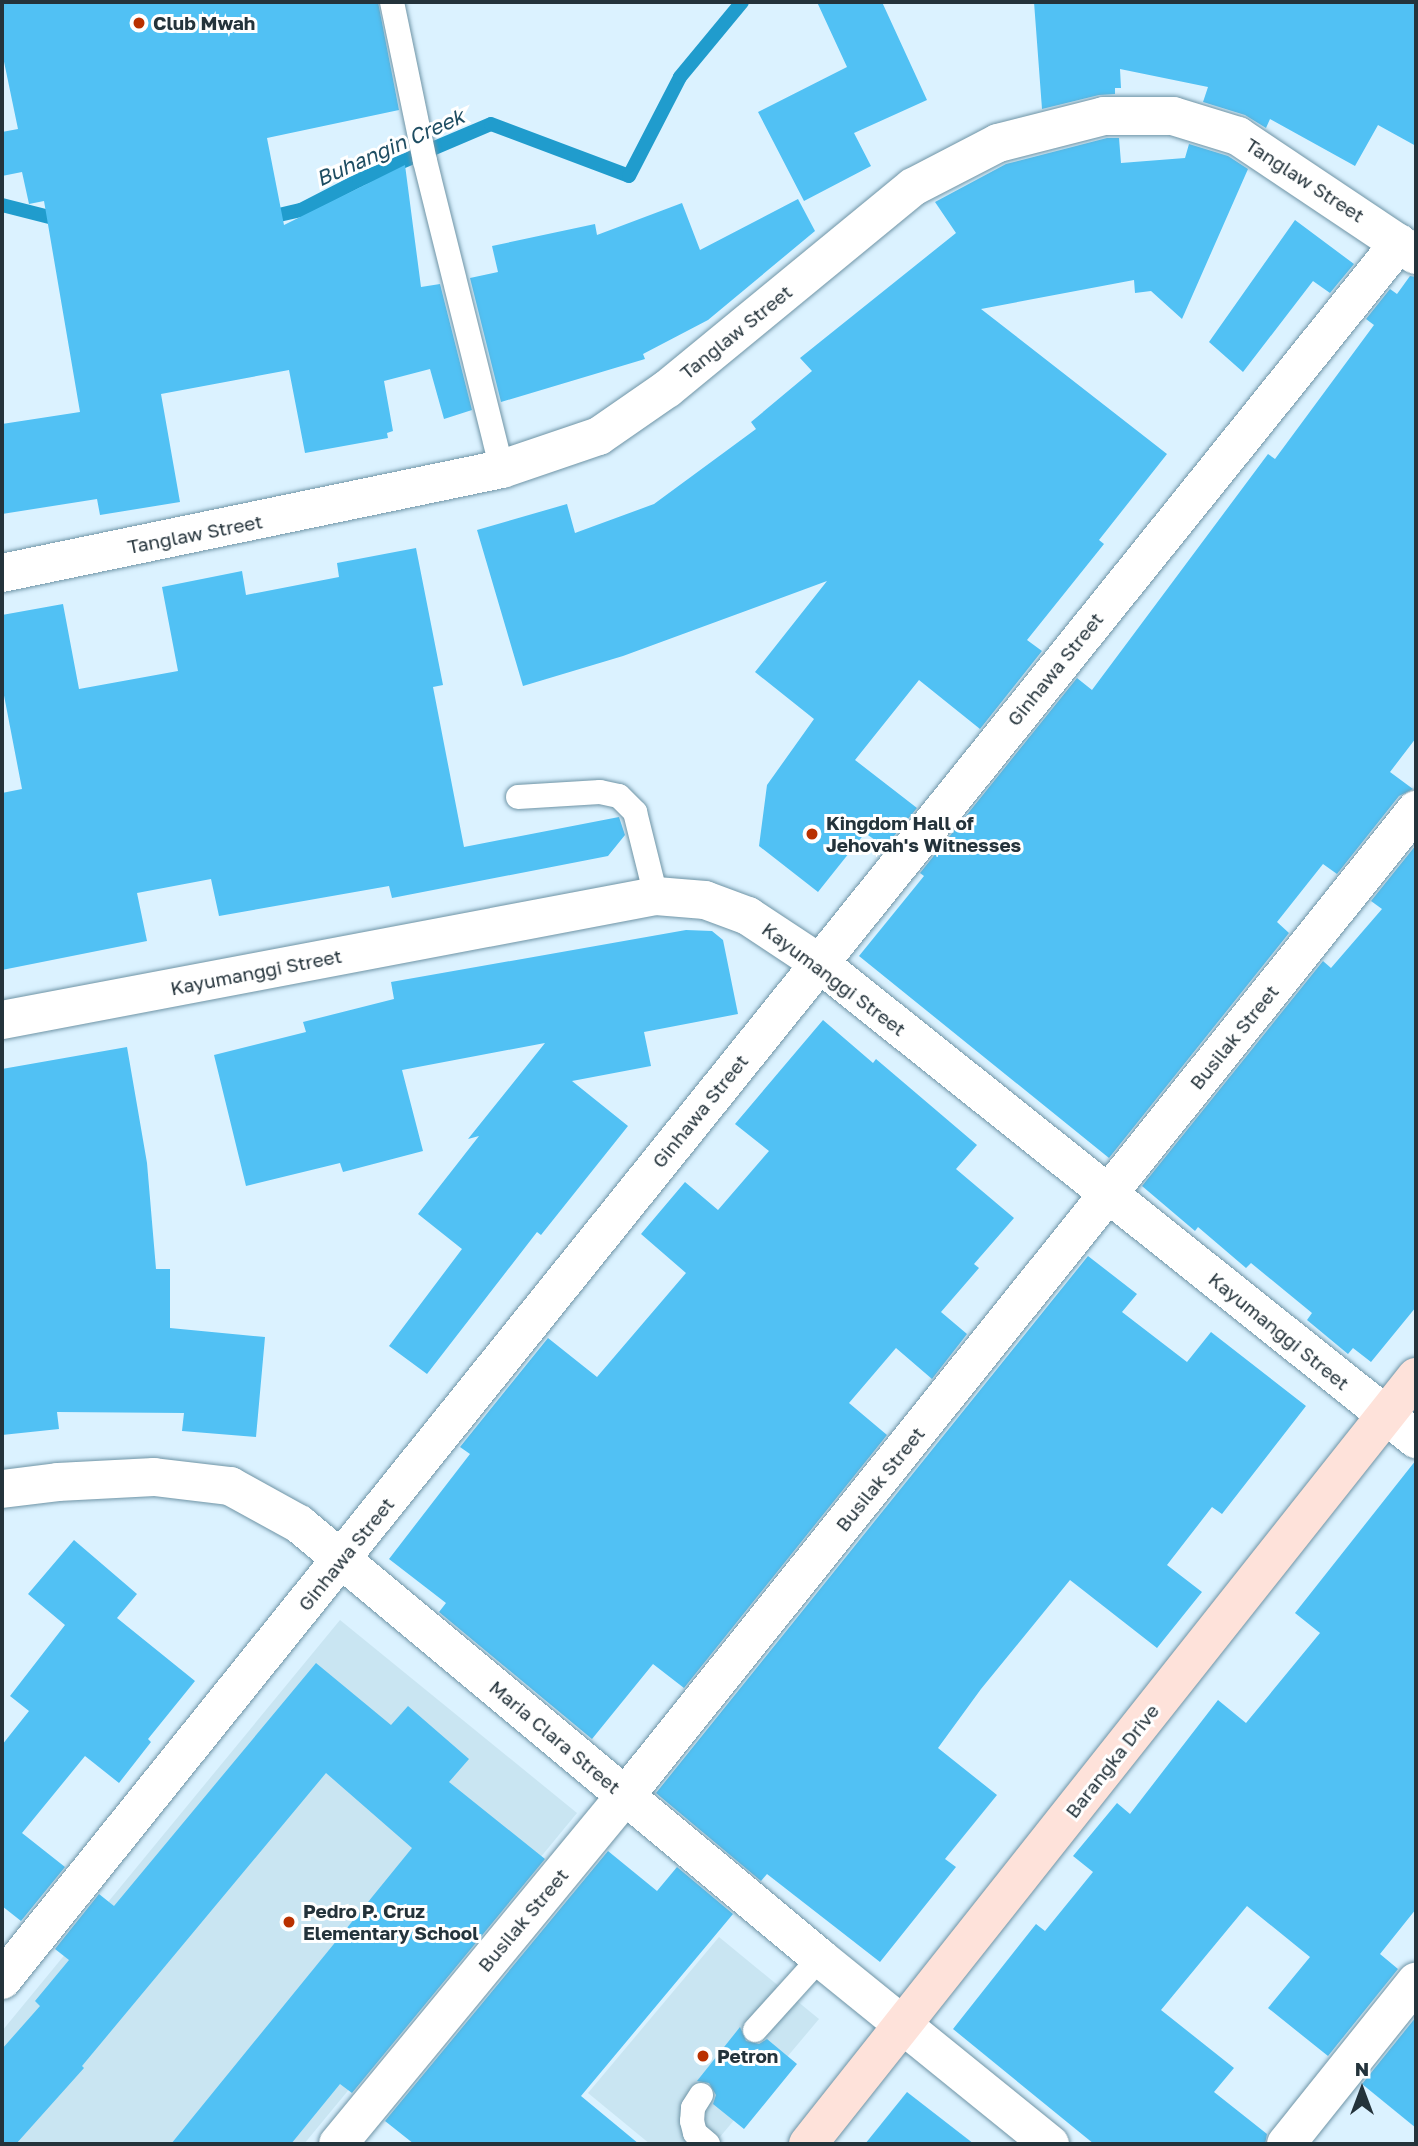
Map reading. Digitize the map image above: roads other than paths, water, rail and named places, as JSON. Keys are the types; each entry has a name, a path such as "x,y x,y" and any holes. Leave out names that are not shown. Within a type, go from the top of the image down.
{"main road":[{"name":"Barangka Drive","path":"808,2144 1416,1377"}],"street":[{"name":"Tanglaw Street","path":"2,573 502,469 600,436 667,389 913,187 998,143 1104,116 1173,116 1238,136 1408,249"},
{"name":"Ginhawa Street","path":"2,1980 819,963 1408,249"},
{"name":"Busilak Street","path":"338,2144 626,1795 1416,810"},
{"name":"Kayumanggi Street","path":"2,1020 656,896 705,900 748,916 819,963 1416,1439"},
{"name":"Maria Clara Street","path":"2,1489 154,1478 230,1486 299,1524 820,1958 1050,2144"},
{"path":"1286,2144 1416,1982"}],"lane":[{"path":"392,2 423,151 502,469"},
{"path":"518,797 600,792 619,796 635,812 656,896"},
{"path":"755,2030 820,1958"},
{"path":"701,2095 694,2108 692,2121 695,2133 708,2144"}],"waterway":[{"name":"Buhangin Creek","path":"266,218 301,210 359,180 491,124 629,176 680,77 742,2"},
{"name":"Buhangin Creek","path":"2,205 65,221"}],"place":[{"name":"Club Mwah","path":"139,23"},
{"name":"Kingdom Hall of Jehovah's Witnesses","path":"812,834"},
{"name":"Pedro P. Cruz Elementary School","path":"289,1922"},
{"name":"Petron","path":"703,2056"}]}
